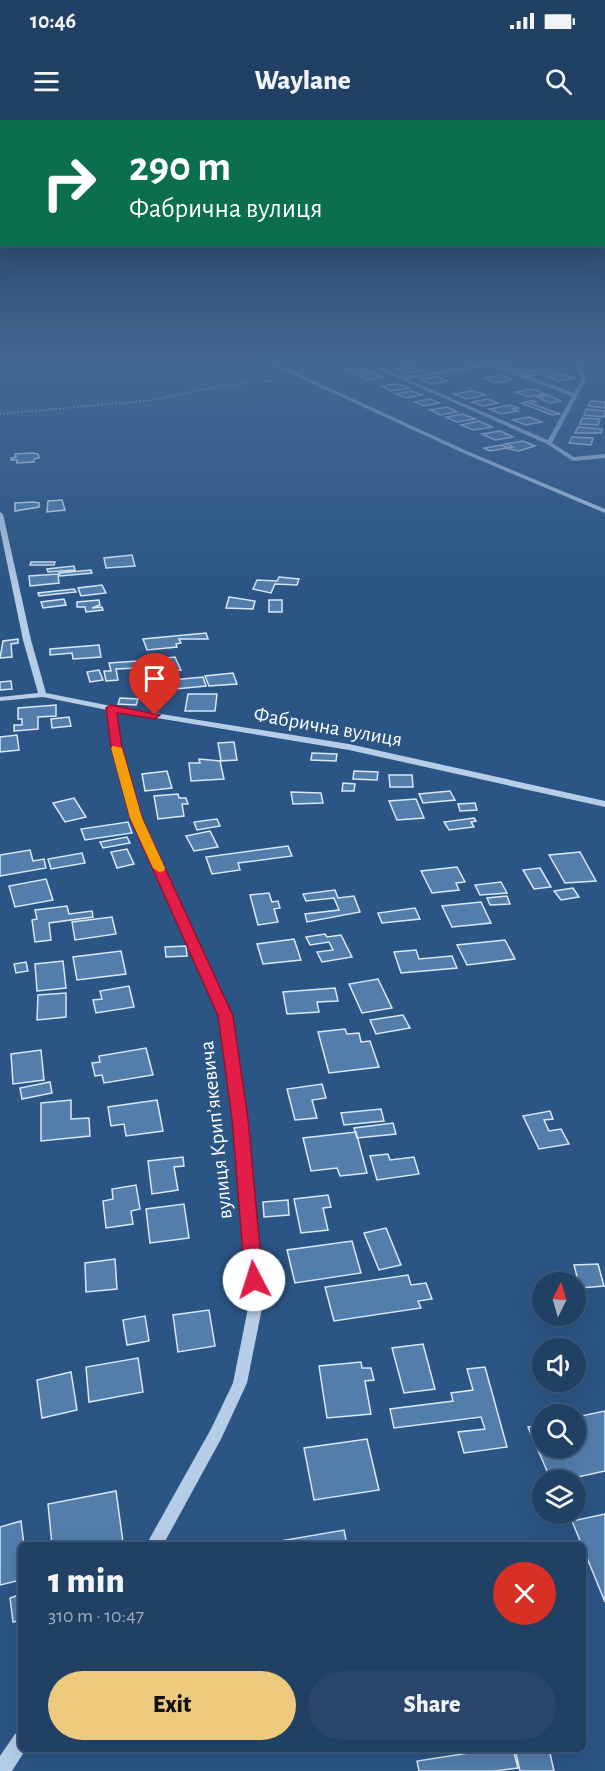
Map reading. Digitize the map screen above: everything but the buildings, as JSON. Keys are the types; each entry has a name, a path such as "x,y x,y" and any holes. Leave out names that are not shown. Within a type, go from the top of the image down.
{"street":[{"path":"441,441 605,511"},
{"path":"545,441 573,459 605,456"},
{"path":"0,514 27,640 43,695"},
{"name":"Фабрична вулиця","path":"0,699 43,695 350,747 605,804"},
{"name":"вулиця Крипʼякевича","path":"111,708 116,747 136,818 225,1016 240,1119 256,1303 240,1383 216,1434 156,1542"},
{"path":"1,1771 18,1745"}],"slow traffic":[{"path":"117,748 136,818 159,868"}],"route":[{"path":"155,715 111,708 116,747 136,818 225,1016 240,1119 254,1280"}]}
